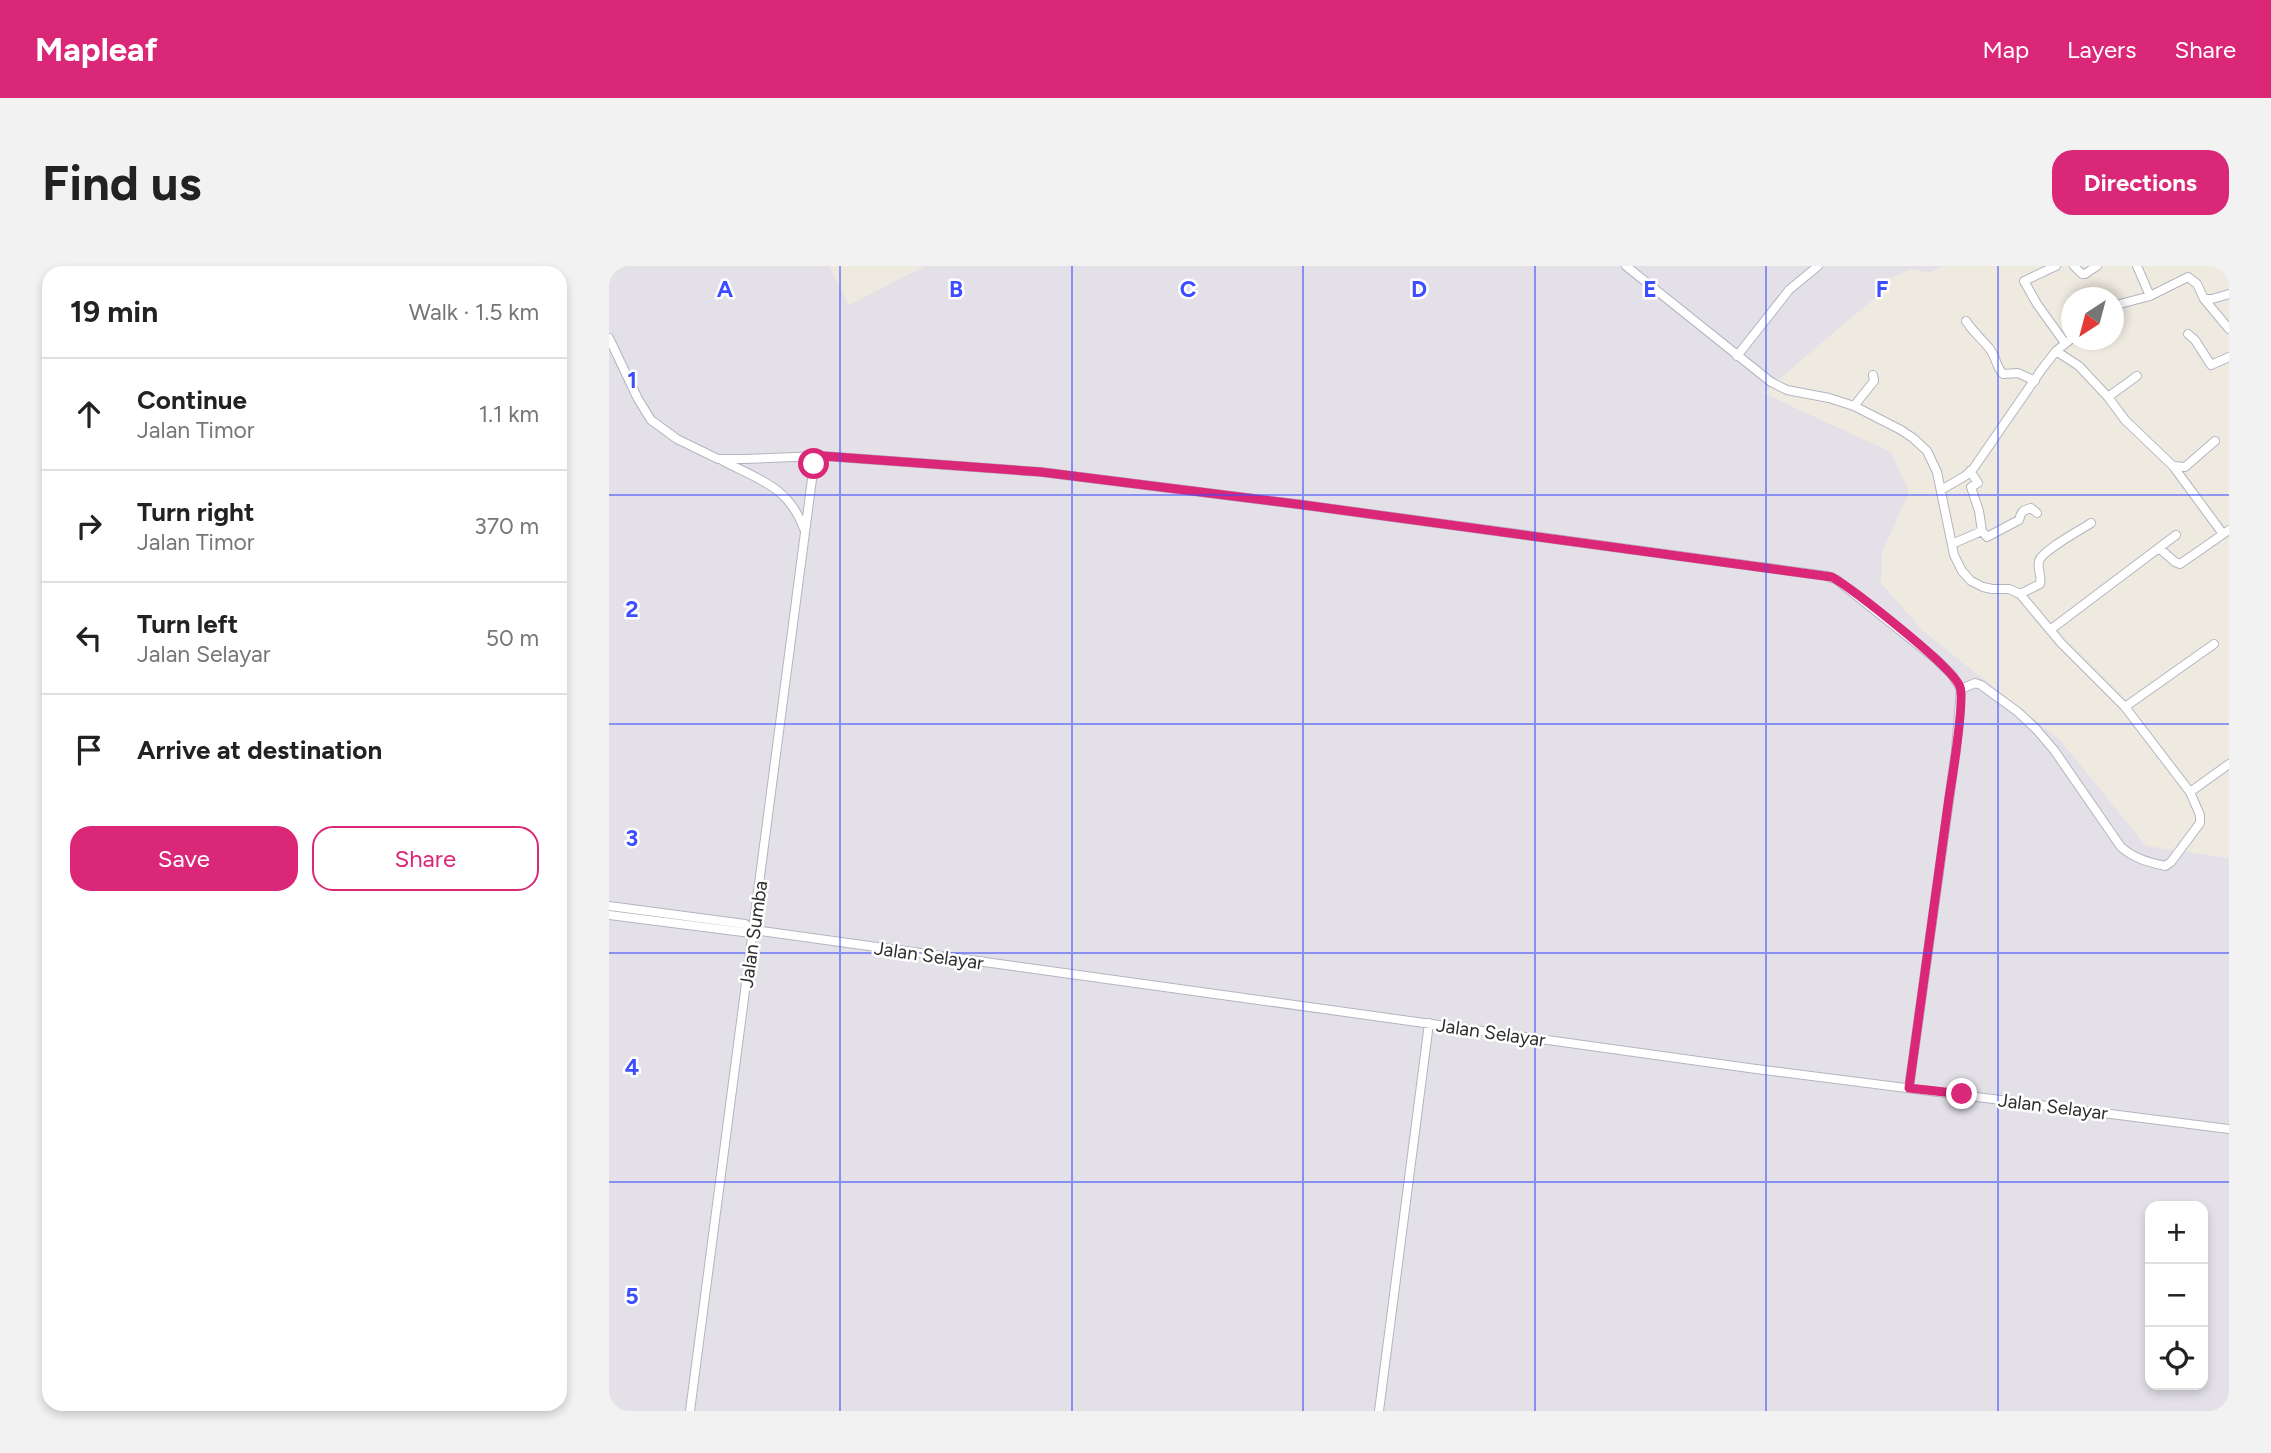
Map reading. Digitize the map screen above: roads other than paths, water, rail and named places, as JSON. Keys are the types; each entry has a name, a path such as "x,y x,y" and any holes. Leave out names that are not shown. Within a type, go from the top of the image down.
{"street":[{"path":"1626,266 1771,382 1787,390 1854,406 1901,430 1921,445 1934,464 1945,519 1958,564 1974,583 1992,589 2009,589 2020,594 2085,669 2125,707 2190,792 2200,815 2197,827 2165,866 2140,860 2121,847 2054,750 2036,729 1981,685 1975,683 1961,689"},
{"path":"1737,356 1789,290 1818,266"},
{"path":"2056,266 2024,281 2037,304 2061,333"},
{"path":"2074,266 2085,274 2097,266"},
{"path":"2137,266 2150,296"},
{"path":"2124,303 2150,296 2188,277 2197,284 2204,299 2229,329"},
{"path":"2204,299 2229,294"},
{"path":"1966,321 1974,334 1991,350 2003,374 2018,373 2035,381"},
{"path":"2188,334 2211,365 2229,357"},
{"path":"609,338 651,420 691,447 778,490 794,507 805,532"},
{"path":"1941,490 1971,471 2061,347"},
{"path":"2056,351 2079,366 2125,420 2173,466 2226,532 2180,564 2159,548"},
{"path":"1854,406 1874,382 1873,375"},
{"path":"2108,397 2137,376"},
{"path":"2173,466 2185,467 2215,441"},
{"path":"717,458 745,460 815,456 1041,472 1832,577 1860,596 1936,659 1961,689 1956,750 1909,1088"},
{"name":"Jalan Sumba","path":"690,1411 815,456"},
{"path":"1971,471 1978,483 1971,487 1982,531 1987,537 2019,520 2025,509 2031,508 2038,513"},
{"path":"2020,594 2040,583 2042,577 2038,568 2042,556 2091,523"},
{"path":"1952,544 1982,531"},
{"path":"2050,630 2176,535"},
{"path":"2125,707 2214,644"},
{"path":"2190,792 2229,764"},
{"name":"Jalan Selayar","path":"609,906 745,925 754,930"},
{"name":"Jalan Selayar","path":"609,915 743,932 754,930 1909,1088 2229,1129"},
{"path":"1379,1411 1429,1023"}]}
